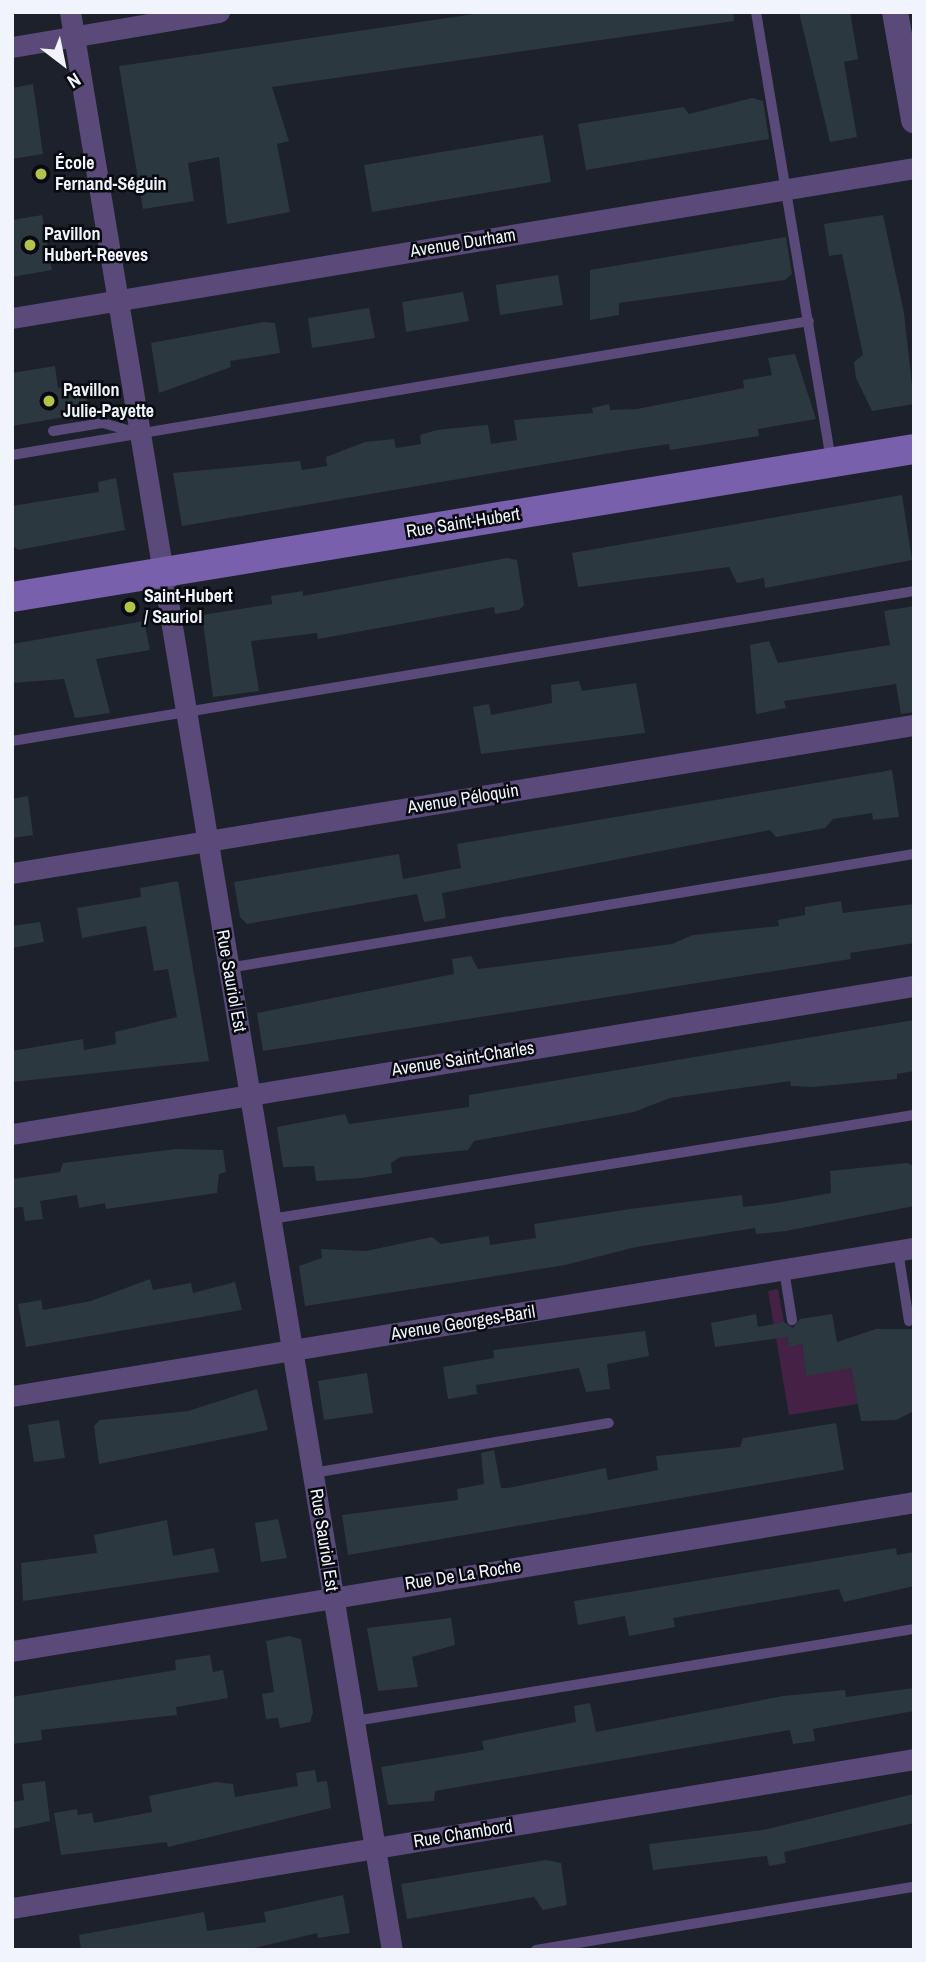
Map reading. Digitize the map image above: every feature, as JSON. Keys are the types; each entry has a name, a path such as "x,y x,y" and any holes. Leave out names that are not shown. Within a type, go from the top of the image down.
{"main road":[{"name":"Rue Saint-Hubert","path":"12,597 914,449"}],"street":[{"name":"Rue Sauriol Est","path":"70,12 392,1950"},
{"path":"12,47 219,12"},
{"path":"895,12 914,120"},
{"name":"Avenue Durham","path":"12,318 914,168"},
{"name":"Avenue Péloquin","path":"12,873 914,725"},
{"name":"Avenue Saint-Charles","path":"12,1134 914,986"},
{"name":"Avenue Georges-Baril","path":"12,1396 906,1250"},
{"name":"Rue De La Roche","path":"12,1651 914,1502"},
{"name":"Rue Chambord","path":"12,1908 914,1759"}],"lane":[{"path":"756,12 831,463"},
{"path":"12,455 808,321"},
{"path":"53,431 103,423 140,434"},
{"path":"12,741 914,592"},
{"path":"228,968 914,854"},
{"path":"271,1220 914,1115"},
{"path":"906,1250 909,1321"},
{"path":"784,1270 792,1320"},
{"path":"313,1473 609,1423"},
{"path":"355,1721 914,1629"},
{"path":"536,1950 914,1887"}],"shaded area":[{"path":"778,1289 788,1346 802,1344 806,1375 851,1368 858,1404 789,1415 768,1291"}],"building":[{"path":"488,12 733,12 734,21 272,87 289,141 277,144 290,212 227,224 219,157 188,163 194,201 143,209 119,66"},
{"path":"799,12 850,12 858,59 844,62 857,137 830,142"},
{"path":"33,84 43,154 12,159 12,88"},
{"path":"752,98 763,101 769,139 586,170 578,124 684,107 689,114"},
{"path":"543,135 551,182 372,212 364,165"},
{"name":"Pavillon Hubert-Reeves","path":"42,215 52,270 12,277 12,220"},
{"path":"883,215 904,313 914,404 872,411 856,378 854,362 863,355 842,254 829,256 824,224"},
{"path":"786,237 792,274 785,280 619,303 619,315 590,320 590,270"},
{"path":"558,275 563,305 500,315 496,285"},
{"path":"463,292 469,321 406,332 402,302"},
{"path":"369,308 375,338 312,348 308,318"},
{"path":"264,322 275,323 280,353 230,361 231,367 159,393 151,343"},
{"path":"795,354 816,419 758,429 759,436 670,450 669,444 635,449 182,526 173,473 300,461 302,470 327,466 326,457 365,442 394,439 396,448 421,444 420,435 437,430 475,426 488,425 491,444 517,440 514,420 593,413 592,408 609,404 610,410 637,409 744,388 743,380 772,375 768,358"},
{"name":"Pavillon Julie-Payette","path":"55,366 58,388 84,384 89,413 12,426 12,373"},
{"path":"116,478 125,530 18,550 12,545 12,506 99,492 98,482"},
{"path":"902,495 912,560 765,588 764,578 737,583 729,567 578,587 572,553"},
{"path":"507,558 517,560 524,605 519,610 495,614 494,607 318,639 317,633 251,641 259,691 213,697 202,615 272,604 271,596 303,591 303,596"},
{"path":"914,606 914,712 901,714 896,684 784,701 786,708 756,714 750,645 769,641 778,663 890,645 884,611"},
{"path":"144,621 150,650 96,659 110,713 75,718 64,679 12,683 12,644"},
{"path":"579,681 582,691 636,683 645,733 481,754 473,707 489,704 491,715 552,703 551,685"},
{"path":"892,770 899,817 873,820 872,813 833,819 825,828 776,837 770,830 442,893 446,918 424,922 417,894 247,924 240,917 234,882 399,854 403,879 461,868 457,844"},
{"path":"28,796 33,835 12,838 12,799"},
{"path":"178,881 209,1061 12,1082 12,1051 83,1039 84,1050 116,1044 115,1032 177,1017 168,969 154,971 146,926 82,938 77,908 141,897 140,888"},
{"path":"841,901 843,913 914,904 914,943 850,953 851,959 263,1051 257,1013 454,974 452,959 471,956 478,969 672,944 693,935 779,926 778,920 805,915 805,907"},
{"path":"40,922 44,942 12,948 12,926"},
{"path":"914,1020 914,1071 897,1074 897,1079 812,1087 791,1086 790,1081 670,1098 634,1112 474,1141 468,1150 400,1157 391,1163 392,1173 362,1178 316,1181 314,1166 283,1167 277,1127 345,1114 349,1124 469,1107 469,1095"},
{"path":"176,1149 223,1150 226,1172 219,1174 217,1193 106,1209 105,1203 79,1208 77,1195 40,1201 43,1219 25,1221 23,1207 12,1208 12,1179 60,1172 63,1163"},
{"path":"907,1163 914,1166 914,1206 786,1231 756,1234 755,1228 636,1247 565,1265 305,1306 299,1266 322,1258 321,1249 366,1251 432,1237 441,1244 489,1236 490,1245 536,1238 534,1224 630,1209 742,1195 743,1207 831,1193 830,1171"},
{"path":"150,1279 153,1290 191,1283 193,1293 235,1282 242,1310 26,1347 18,1304 41,1300 43,1310 91,1301"},
{"path":"756,1314 758,1327 784,1322 793,1328 800,1319 832,1314 837,1342 876,1329 914,1329 914,1411 896,1420 861,1421 851,1368 806,1376 802,1344 788,1347 787,1337 715,1347 711,1323"},
{"path":"645,1331 649,1356 607,1364 610,1389 586,1392 579,1368 476,1385 477,1394 448,1399 443,1367 494,1358 493,1350"},
{"path":"367,1373 373,1413 324,1420 318,1381"},
{"path":"257,1389 268,1430 99,1464 94,1426 100,1420 188,1411"},
{"path":"59,1420 65,1458 34,1462 28,1425"},
{"path":"836,1423 844,1470 348,1555 342,1515 458,1500 457,1489 484,1484 481,1453 494,1450 501,1488 606,1468 608,1480 658,1470 656,1456 740,1447 743,1438"},
{"path":"278,1519 287,1558 261,1562 255,1523"},
{"path":"167,1520 173,1556 214,1548 219,1572 23,1601 21,1563 97,1553 94,1535"},
{"path":"896,1548 897,1555 914,1552 914,1586 844,1602 839,1589 673,1618 675,1627 629,1636 625,1616 578,1625 574,1601"},
{"path":"451,1618 455,1645 412,1657 418,1687 378,1691 367,1628"},
{"path":"289,1636 301,1639 313,1712 310,1722 280,1728 278,1718 266,1719 262,1694 274,1692 266,1641"},
{"path":"210,1655 213,1672 223,1670 228,1698 176,1707 177,1715 41,1730 42,1740 12,1744 12,1697 176,1670 175,1660"},
{"path":"914,1688 914,1711 813,1729 815,1741 793,1744 790,1730 435,1791 434,1801 388,1805 381,1767 484,1750 482,1741 576,1722 574,1706 590,1703 596,1732 783,1696 845,1690 846,1697"},
{"path":"315,1770 317,1782 327,1781 331,1808 168,1847 167,1842 61,1855 54,1813 77,1809 78,1815 92,1813 94,1823 152,1812 149,1796 216,1782 233,1784 235,1797 298,1786 296,1773"},
{"path":"45,1781 50,1821 12,1829 12,1802 24,1800 22,1784"},
{"path":"914,1794 914,1823 784,1852 786,1863 769,1866 767,1856 653,1870 649,1844 763,1830"},
{"path":"546,1860 561,1863 567,1905 543,1910 534,1897 407,1919 401,1884"},
{"path":"343,1895 350,1933 318,1938 317,1933 247,1950 81,1950 79,1935 204,1912 207,1931 266,1922 264,1912"}],"place":[{"name":"École Fernand-Séguin","path":"41,174"},
{"name":"Pavillon Hubert-Reeves","path":"30,245"},
{"name":"Pavillon Julie-Payette","path":"49,401"},
{"name":"Saint-Hubert / Sauriol","path":"130,607"}]}
